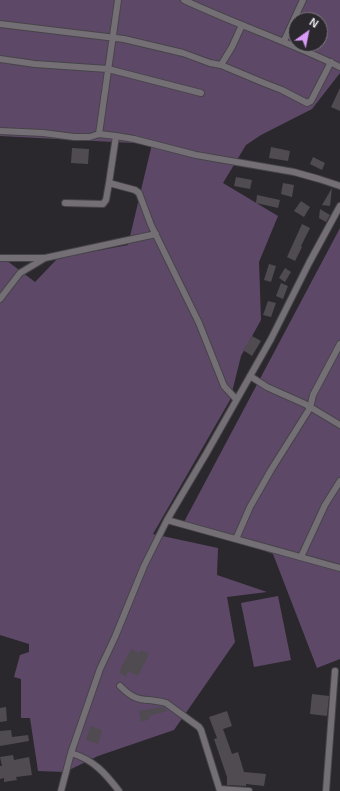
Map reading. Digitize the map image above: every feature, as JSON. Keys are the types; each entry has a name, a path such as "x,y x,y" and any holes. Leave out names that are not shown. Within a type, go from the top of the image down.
{"street":[{"path":"99,134 118,0"},
{"path":"184,0 284,41 340,67"},
{"path":"284,41 303,0"},
{"path":"0,24 124,39 183,53 210,63 221,65 264,84 282,90 307,103 311,101 331,62"},
{"path":"221,65 232,47 242,25"},
{"path":"0,59 35,64 108,69 200,93"},
{"path":"0,131 43,133 74,137 99,134 116,136 134,139 196,155 294,172 340,186"},
{"path":"65,203 103,204 106,200 116,136"},
{"path":"109,183 135,190 139,193 156,234 188,299 224,386 236,400"},
{"path":"61,791 71,753 100,669 115,637 144,566 167,520 271,339 309,263 340,206"},
{"path":"0,258 45,258 156,234"},
{"path":"0,300 20,273 45,258"},
{"path":"236,539 253,500 310,408 313,395 340,344"},
{"path":"250,376 267,387 310,408 340,425"},
{"path":"300,557 326,505 340,481"},
{"path":"167,520 340,568"},
{"path":"326,791 335,671"},
{"path":"120,686 134,698 166,703 199,727 220,790 249,791"},
{"path":"333,699 340,699"},
{"path":"71,753 92,762 110,779 119,791"}],"shaded area":[{"path":"0,0 340,0 340,73 312,109 261,135 246,145 223,183 278,216 259,262 261,320 241,356 230,400 153,534 218,548 217,575 267,592 227,597 235,642 174,730 98,756 65,772 38,771 30,718 21,718 21,679 14,677 20,655 29,652 29,644 0,635 0,260 6,260 35,282 58,258 128,245 152,144 0,136"},
{"path":"340,228 340,659 317,668 273,554 184,522"},
{"path":"278,596 291,660 254,667 241,603"}],"building":[{"path":"340,88 340,111 331,107"},
{"path":"271,147 290,151 288,161 269,158"},
{"path":"72,148 89,149 88,164 71,163"},
{"path":"313,157 325,163 322,170 310,164"},
{"path":"236,177 252,180 250,189 234,186"},
{"path":"283,183 294,185 292,197 281,194"},
{"path":"332,188 330,206 322,205"},
{"path":"257,195 280,200 278,208 256,203"},
{"path":"301,201 310,207 304,217 294,211"},
{"path":"320,209 330,215 326,222 319,218"},
{"path":"302,224 310,228 295,261 287,257"},
{"path":"269,264 276,266 271,282 264,280"},
{"path":"285,268 291,272 285,282 279,278"},
{"path":"281,283 288,286 283,299 276,296"},
{"path":"268,301 276,303 271,317 263,315"},
{"path":"252,336 261,341 252,356 243,350"},
{"path":"131,649 139,653 141,650 149,654 138,676 128,671 126,677 119,672"},
{"path":"312,694 329,696 327,716 310,714"},
{"path":"6,707 7,721 0,722 0,708"},
{"path":"162,707 167,711 149,716 150,719 141,722 139,711"},
{"path":"227,711 232,726 223,729 232,754 238,752 244,772 266,774 264,786 246,784 246,786 227,785 227,777 214,739 217,738 209,717"},
{"path":"90,726 102,730 98,744 86,740"},
{"path":"11,730 12,737 28,735 29,741 0,746 0,731"},
{"path":"13,755 14,760 29,757 32,775 16,777 17,780 4,782 4,778 0,779 0,766 2,766 0,757"}]}
